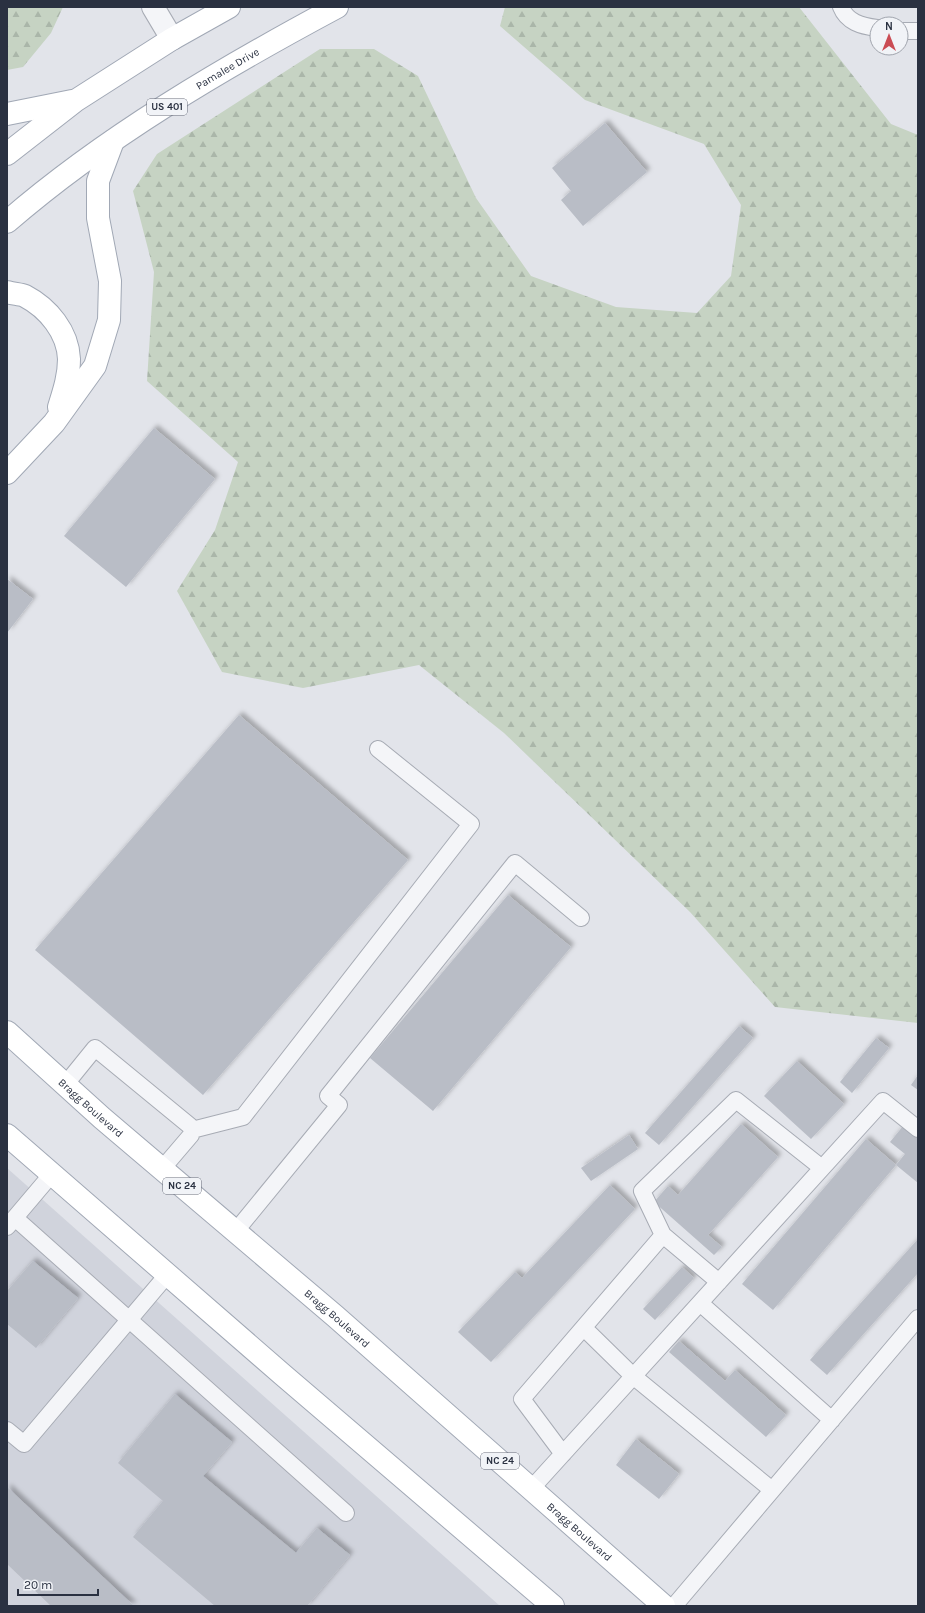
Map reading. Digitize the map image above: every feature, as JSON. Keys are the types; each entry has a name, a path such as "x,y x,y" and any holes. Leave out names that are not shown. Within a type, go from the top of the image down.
{"main road":[{"path":"7,154 75,101 172,39 229,7"},
{"name":"Pamalee Drive","path":"7,222 34,199 113,142 246,56 337,7"},
{"path":"7,114 75,101"},
{"path":"7,472 54,423 95,366 109,320 110,281 98,218 98,181 113,142"},
{"path":"7,292 24,296 47,311 63,333 69,357 67,383 54,423"},
{"path":"7,1024 31,1054"},
{"name":"Bragg Boulevard","path":"7,1032 64,1085 236,1232 664,1606"},
{"path":"8,1140 168,1275 553,1606"}],"street":[{"path":"153,7 172,39"}],"lane":[{"path":"841,7 844,15 861,26 869,27"},
{"path":"192,1130 244,1117 471,824 378,749"},
{"path":"236,1232 339,1105 328,1096 515,863 581,918"},
{"path":"64,1085 95,1048 192,1130"},
{"path":"719,1282 663,1235 642,1191 736,1100 822,1168"},
{"path":"531,1489 883,1101 918,1129"},
{"path":"162,1169 191,1135 192,1130"},
{"path":"51,1175 11,1222 130,1320 346,1513"},
{"path":"563,1454 522,1399 663,1235"},
{"path":"7,1430 24,1444 168,1275"},
{"path":"700,1303 832,1420"},
{"path":"674,1606 918,1318"},
{"path":"584,1328 634,1376 772,1490"}],"shaded area":[{"path":"7,1168 500,1606 7,1606"}],"green space":[{"path":"7,7 63,7 51,33 23,67 7,70"},
{"path":"505,7 799,7 891,124 918,135 918,1023 775,1007 690,912 504,733 419,665 303,688 222,672 177,591 215,530 238,462 147,381 154,272 133,191 157,154 320,49 374,49 418,76 476,198 531,276 616,307 697,313 731,276 741,205 704,144 585,100 500,26"}],"building":[{"path":"605,123 647,172 583,226 561,200 571,191 552,168"},
{"path":"154,428 215,479 126,587 64,536"},
{"path":"7,579 33,599 7,633"},
{"path":"239,715 408,860 203,1095 35,950"},
{"path":"508,895 571,947 433,1111 370,1058"},
{"path":"739,1026 753,1038 659,1145 645,1133"},
{"path":"876,1038 889,1048 852,1093 840,1082"},
{"path":"797,1061 844,1104 811,1139 764,1096"},
{"path":"918,1075 918,1090 911,1085"},
{"path":"741,1124 778,1157 708,1235 722,1247 714,1255 654,1202 668,1186 678,1195"},
{"path":"904,1125 918,1137 918,1183 896,1165 905,1154 890,1142"},
{"path":"629,1135 638,1149 591,1181 581,1168"},
{"path":"866,1139 896,1165 773,1310 742,1284"},
{"path":"610,1185 635,1209 491,1362 458,1332 515,1272 522,1278"},
{"path":"918,1239 918,1273 827,1375 810,1360"},
{"path":"33,1261 78,1298 36,1348 7,1324 7,1291"},
{"path":"682,1267 694,1278 655,1320 643,1309"},
{"path":"679,1341 725,1381 735,1370 786,1415 766,1437 669,1352"},
{"path":"175,1394 232,1442 203,1476 296,1553 317,1528 350,1555 307,1606 215,1606 133,1537 163,1501 118,1463"},
{"path":"636,1439 679,1474 659,1499 616,1465"},
{"path":"7,1487 134,1606 51,1606 7,1564"}]}
